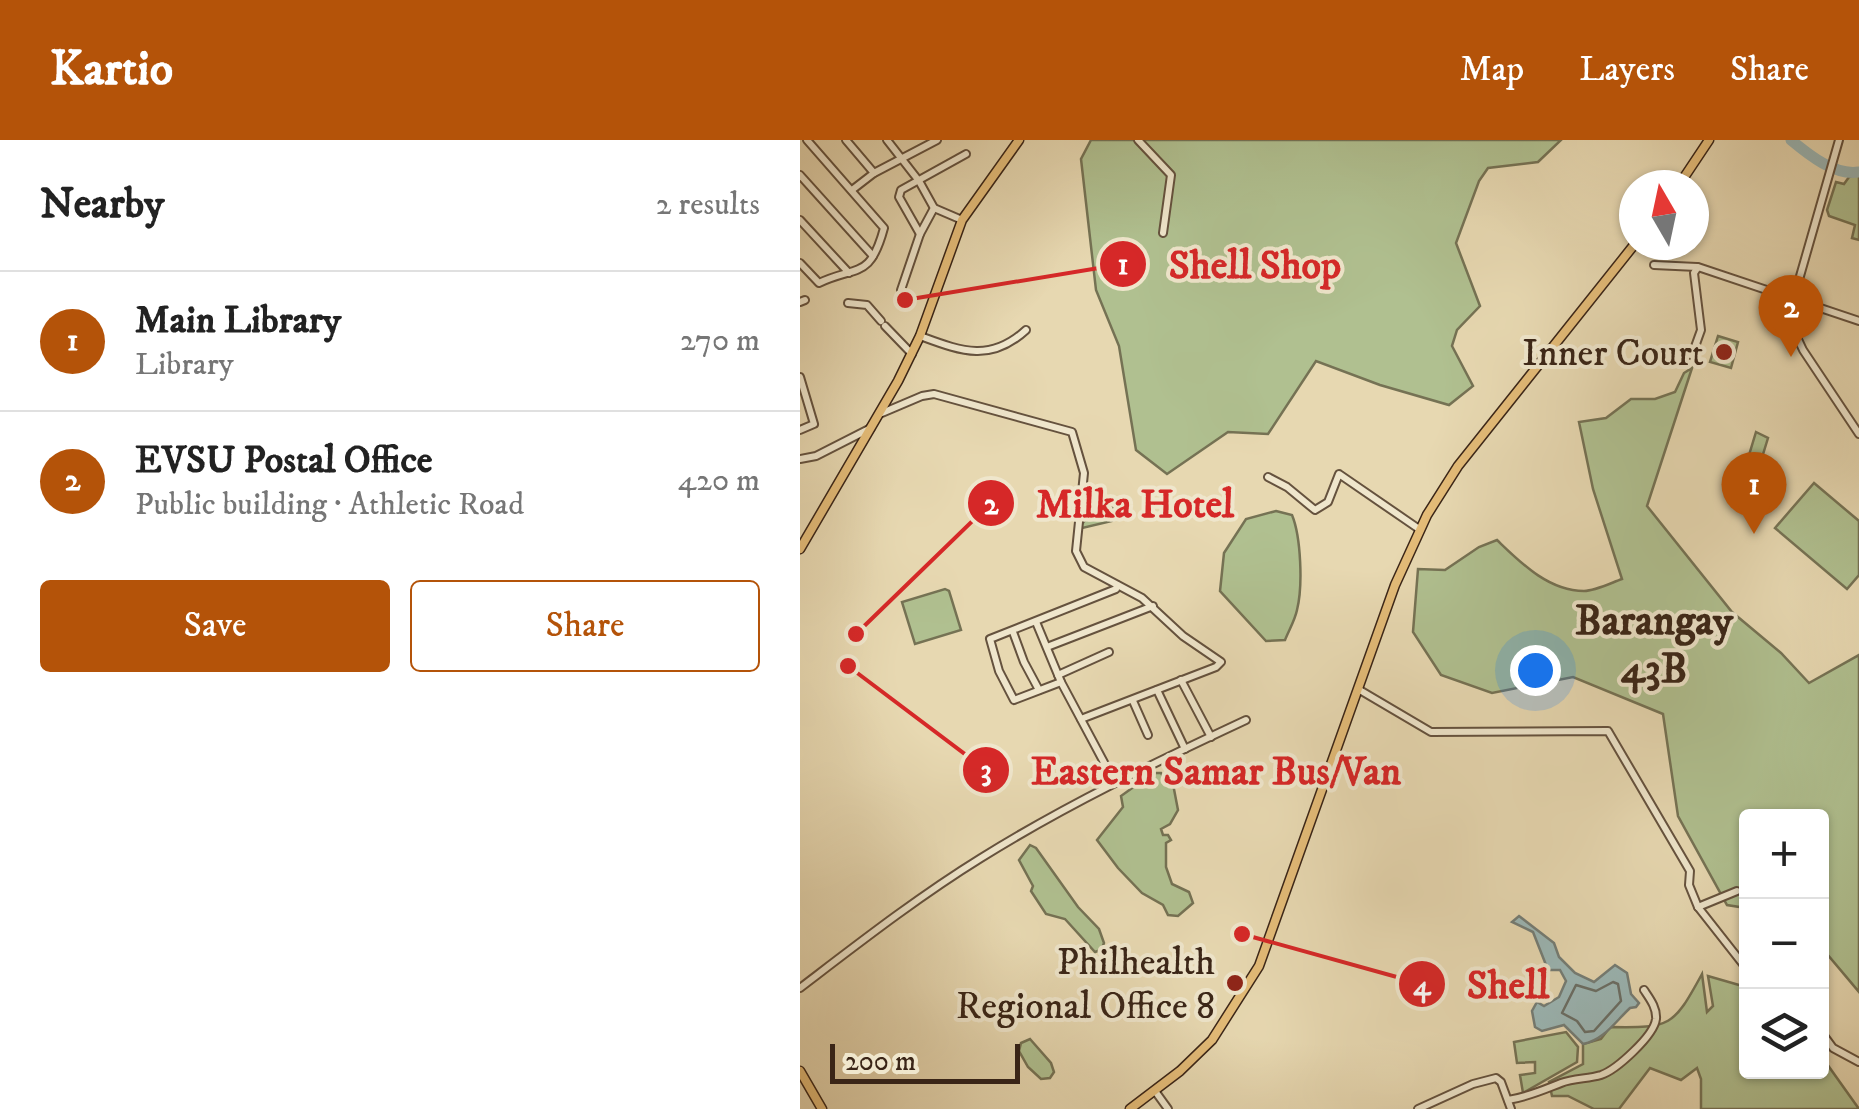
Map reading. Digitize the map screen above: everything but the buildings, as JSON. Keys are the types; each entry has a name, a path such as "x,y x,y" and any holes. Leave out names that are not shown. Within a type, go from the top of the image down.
{"main road":[{"path":"800,549 882,413 912,354 962,220 1019,140"},
{"path":"1689,170 1709,140"},
{"path":"1130,1109 1212,1040 1259,966 1419,529 1458,466 1622,260"},
{"path":"800,1071 822,1109"}],"street":[{"path":"800,262 818,283 869,266 884,228 807,140"},
{"path":"846,140 874,173"},
{"path":"887,140 920,181 934,208 962,220"},
{"path":"1138,140 1171,176 1163,233"},
{"path":"1839,140 1788,318 1859,434"},
{"path":"852,190 874,173 932,141"},
{"path":"920,234 899,194 966,154"},
{"path":"800,176 873,256"},
{"path":"900,290 934,208"},
{"path":"800,220 849,273"},
{"path":"1654,264 1698,268 1859,321"},
{"path":"1665,361 1680,354 1693,354 1700,336 1694,273 1698,268"},
{"path":"848,303 867,305 912,354"},
{"path":"920,336 964,352 1010,344 1026,330"},
{"path":"800,377 814,424 800,430"},
{"path":"882,413 934,394 1072,432 1084,473 1077,554 1090,572 1153,606 1183,636 1221,662 1216,668 1082,719"},
{"path":"800,460 816,456 874,426"},
{"path":"1268,478 1287,486 1315,510 1328,502 1339,474 1419,529"},
{"path":"1109,652 1014,700 999,671 990,639 1116,589 1116,585"},
{"path":"1047,648 1153,606"},
{"path":"1036,622 1060,678 1115,783"},
{"path":"1013,631 1040,690"},
{"path":"1181,680 1211,737"},
{"path":"1358,689 1431,732 1608,731 1687,866 1698,907 1739,959"},
{"path":"1157,690 1185,749"},
{"path":"1132,701 1148,735"},
{"path":"800,988 907,907 980,859 1115,783 1246,720"},
{"path":"1698,907 1737,891"},
{"path":"1508,1100 1614,1069 1651,1033 1656,1018 1644,990"},
{"path":"1829,1043 1859,1062"},
{"path":"1418,1109 1488,1079 1500,1082 1511,1109"},
{"path":"1155,1091 1168,1109"}],"green space":[{"path":"1091,140 1561,140 1538,162 1488,168 1479,181 1456,243 1480,306 1457,330 1452,346 1473,386 1449,405 1316,361 1268,434 1228,432 1167,474 1136,450 1119,346 1096,290 1081,159"},
{"path":"1859,174 1859,240 1852,238 1855,225 1829,216 1827,210 1836,182 1844,184 1849,177"},
{"name":"Inner Court","path":"1718,336 1738,342 1731,368 1710,362"},
{"path":"1692,368 1647,506 1732,612 1781,653 1809,683 1859,655 1859,992 1829,956 1829,809 1739,809 1739,907 1727,905 1678,816 1663,714 1573,677 1492,693 1441,675 1413,632 1418,569 1445,570 1497,540 1536,574 1558,586 1588,591 1622,579 1593,489 1579,422 1606,418 1631,399 1655,399 1675,392 1684,373"},
{"path":"1756,432 1768,438 1760,464 1746,465"},
{"path":"1814,483 1859,521 1859,575 1847,589 1775,528"},
{"path":"1109,507 1119,510 1112,521 1078,529 1090,514"},
{"path":"1276,511 1292,515 1295,524 1300,588 1296,614 1285,640 1266,641 1220,591 1224,553 1246,519"},
{"path":"945,589 961,630 915,644 902,602"},
{"path":"1161,773 1167,784 1173,784 1178,810 1170,824 1161,829 1171,840 1166,843 1166,867 1172,884 1189,892 1193,903 1178,916 1168,915 1163,905 1142,893 1097,840 1123,807 1121,796 1142,781 1147,787 1152,784 1150,777"},
{"path":"1030,845 1099,929 1104,943 1101,950 1095,952 1065,919 1046,914 1031,891 1033,886 1019,860"},
{"path":"1702,974 1707,1012 1713,1006 1708,976 1739,985 1739,1079 1829,1079 1829,1067 1859,1109 1701,1109 1697,1068 1681,1080 1650,1068 1619,1109 1594,1109 1568,1096 1552,1096 1549,1082 1583,1064 1583,1044 1601,1039 1610,1027 1658,1025 1684,1005"},
{"path":"1566,1032 1578,1047 1577,1062 1523,1093 1520,1075 1535,1073 1535,1062 1517,1063 1514,1042"},
{"path":"1030,1039 1051,1063 1054,1072 1050,1078 1041,1079 1019,1051 1021,1043"}],"water":[{"path":"1519,916 1554,943 1559,957 1575,973 1594,982 1615,965 1627,973 1631,994 1639,1003 1636,1007 1630,1008 1603,1035 1583,1044 1564,1025 1542,1031 1535,1027 1532,1011 1537,1002 1544,1006 1559,997 1566,981 1560,970 1548,970 1533,932 1512,922"}],"waterway":[{"path":"1791,140 1832,168 1859,172"}],"place":[{"name":"Shell Shop","path":"905,300"},
{"name":"Inner Court","path":"1724,352"},
{"name":"EVSU Postal Office","path":"1791,357"},
{"name":"Main Library","path":"1754,534"},
{"name":"Milka Hotel","path":"856,634"},
{"name":"Eastern Samar Bus/Van","path":"848,666"},
{"name":"Shell","path":"1242,934"},
{"name":"Philhealth Regional Office 8","path":"1235,983"}],"district":[{"name":"Barangay 43B","path":"1654,643"}]}
